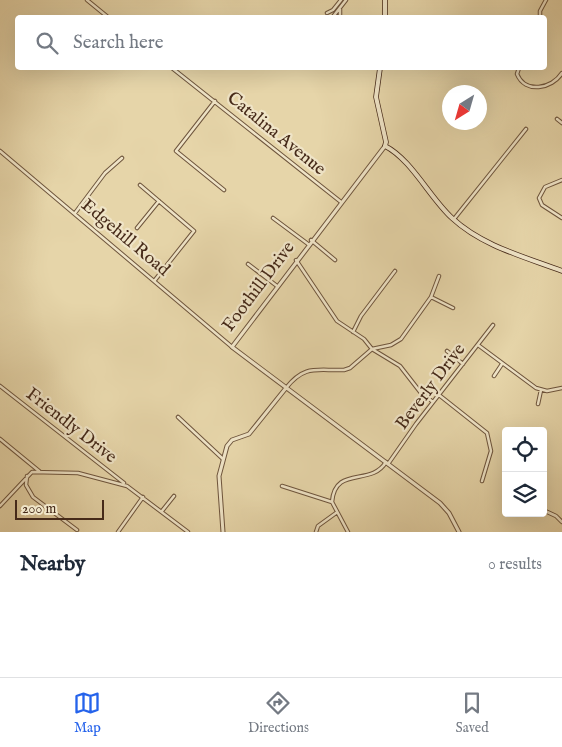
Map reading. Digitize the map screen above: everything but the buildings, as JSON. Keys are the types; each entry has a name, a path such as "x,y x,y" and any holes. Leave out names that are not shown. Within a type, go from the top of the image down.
{"main road":[{"path":"385,0 386,15"},
{"path":"380,70 376,98 385,146 396,153 454,220 487,242 562,271"}],"street":[{"path":"87,0 105,15"},
{"path":"327,13 333,10 341,0"},
{"path":"334,15 346,0"},
{"path":"540,15 546,0"},
{"path":"340,7 340,15"},
{"name":"Catalina Avenue","path":"175,70 341,202"},
{"path":"518,70 517,74 520,80 528,86 538,87 549,86 562,73"},
{"path":"215,101 176,151 224,190"},
{"path":"558,119 562,123"},
{"path":"454,220 526,129"},
{"name":"Foothill Drive","path":"385,146 311,240 232,347 440,502 449,513 459,532"},
{"name":"Edgehill Road","path":"0,151 75,212 232,347"},
{"path":"75,212 105,173 122,158"},
{"path":"562,180 545,187 539,198 542,205 562,218"},
{"path":"140,185 194,231 155,280"},
{"path":"137,228 159,201"},
{"path":"273,218 308,244"},
{"path":"311,240 335,260"},
{"path":"296,260 333,316 364,339 372,349 400,366 421,393 433,402"},
{"path":"248,264 277,286"},
{"path":"353,332 361,316 395,270"},
{"path":"223,532 219,476 223,459 230,443 249,434 295,377 304,371 350,368 372,349 399,342 431,297 439,276"},
{"path":"431,297 453,308"},
{"name":"Beverly Drive","path":"332,502 335,491 343,481 348,478 373,475 387,463 493,325"},
{"path":"478,345 502,364 542,390 552,391 562,388"},
{"path":"447,351 463,364"},
{"path":"494,376 502,364"},
{"name":"Friendly Drive","path":"0,386 188,532"},
{"path":"538,404 542,390"},
{"path":"438,395 487,433 491,451 482,481"},
{"path":"178,417 223,459"},
{"path":"0,439 39,471"},
{"path":"0,506 32,472 78,473 127,486"},
{"path":"27,476 26,485 33,497 77,530"},
{"path":"282,486 332,502 336,513 348,532"},
{"path":"162,511 174,496"},
{"path":"118,532 143,497"},
{"path":"547,512 556,516 562,522"},
{"path":"316,532 318,526 336,513"}]}
